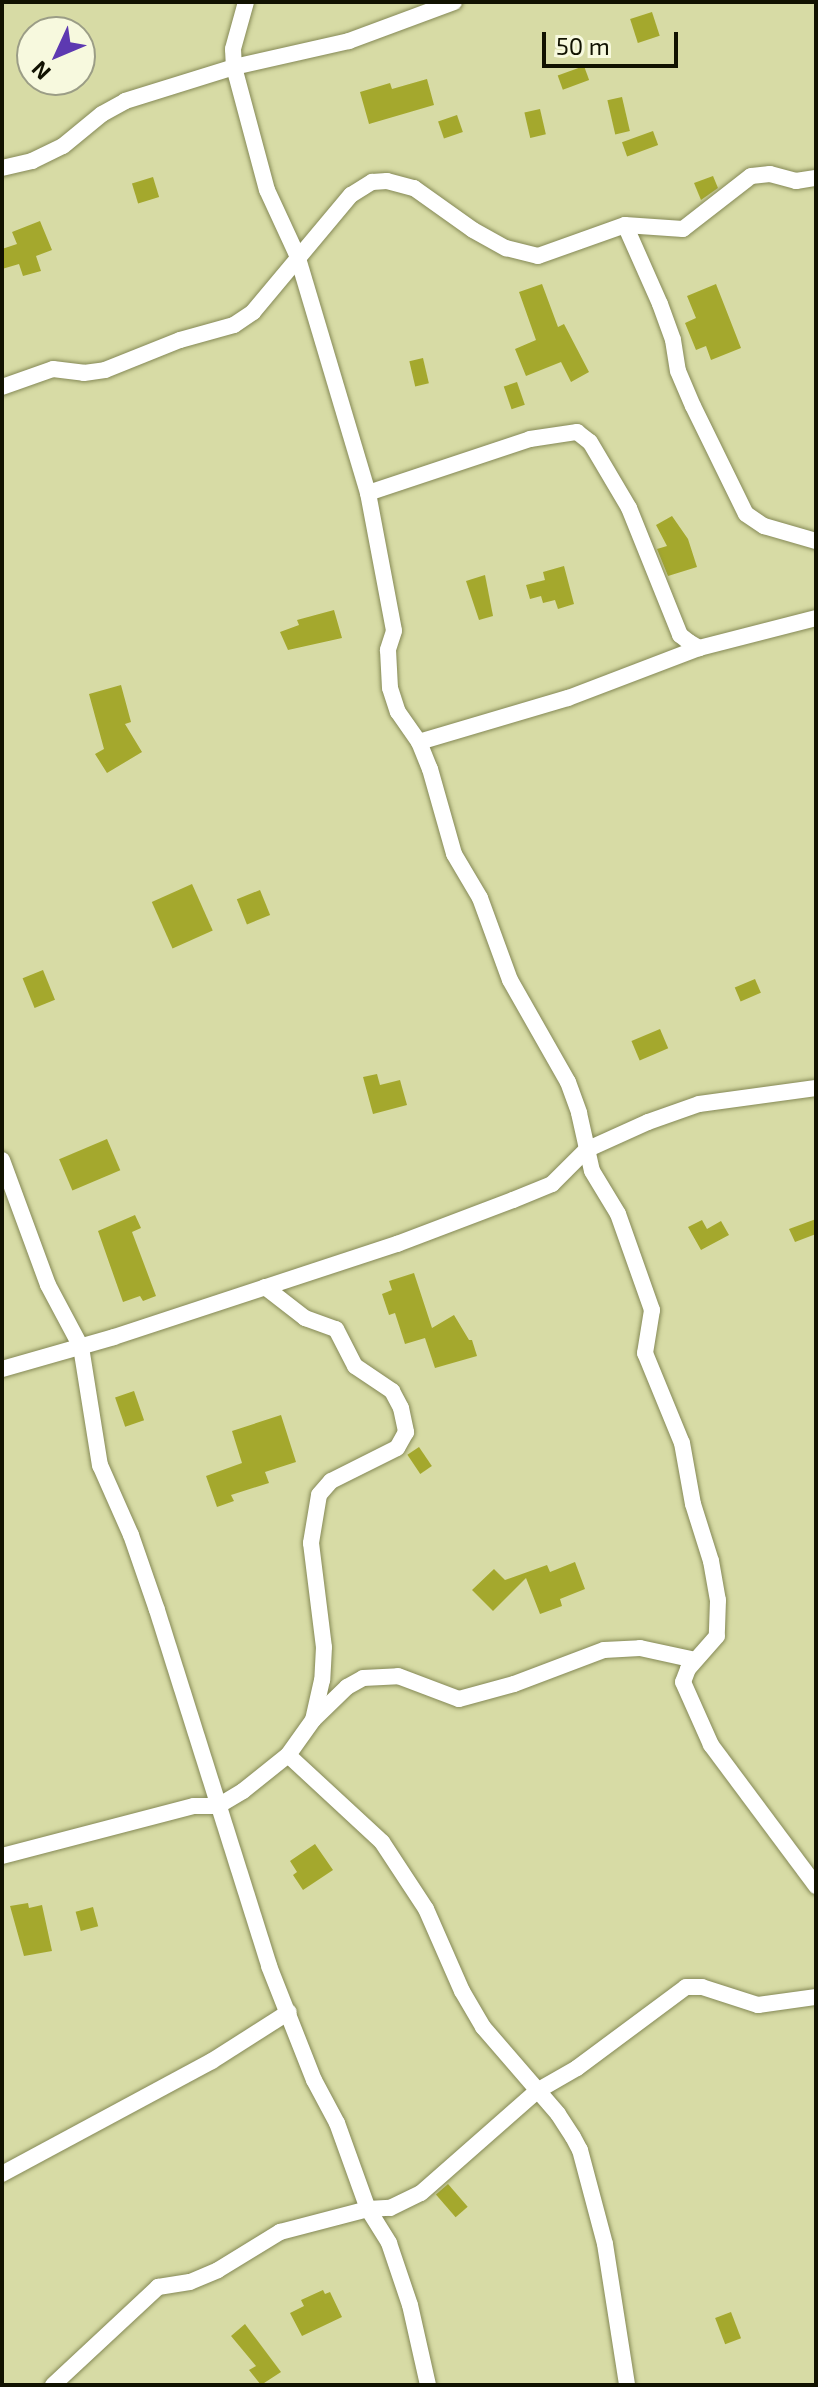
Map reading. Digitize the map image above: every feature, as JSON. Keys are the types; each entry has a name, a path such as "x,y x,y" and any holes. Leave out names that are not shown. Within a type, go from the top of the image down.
{"street":[{"path":"246,2 233,49 234,67 267,190 297,255 368,493 394,631 388,650 390,688 398,712 419,742 454,854 480,898 510,980 568,1082 579,1113 592,1171 618,1214 652,1310 645,1353 682,1443 693,1504 711,1561 718,1600 717,1636 695,1660 683,1682 700,1726 816,1886"},
{"path":"2,168 32,161 63,146 102,114 125,101 234,67 349,41 454,2"},
{"path":"2,387 53,369 84,373 105,370 180,340 223,331 253,312 297,255 351,195 372,182 387,181 414,188 473,230 525,255 556,252 625,225 683,229 751,176 770,174 796,181 816,178"},
{"path":"625,225 660,304 673,340 678,371 746,514 764,526 816,541"},
{"path":"368,493 530,439 571,431 584,435 629,508 680,635 699,648"},
{"path":"419,742 568,698 699,648 816,618"},
{"path":"2,1369 81,1347 397,1244 552,1184 586,1150 699,1104 816,1088"},
{"path":"2,1160 48,1285 81,1347 100,1465 131,1535 157,1610 269,1966 314,2080 337,2123 368,2209 389,2243 410,2305 422,2384"},
{"path":"265,1287 305,1318 336,1329 355,1366 392,1391 405,1421 406,1432 397,1448 331,1481 319,1495 311,1543 324,1647 313,1720"},
{"path":"2,1856 194,1806 218,1806 243,1791 288,1755 313,1720 347,1687 363,1678 398,1676 459,1699 514,1684 604,1650 640,1648 695,1660"},
{"path":"288,1755 382,1842 426,1909 462,1991 483,2027 558,2114 580,2150 613,2282 627,2385"},
{"path":"53,2385 158,2287 190,2282 218,2270 280,2232 368,2209 390,2208 421,2193 537,2091 577,2068 686,1987 702,1987 758,2005 816,1997"},
{"path":"2,2174 212,2061 289,2012"}],"building":[{"path":"652,12 660,36 638,43 630,19"},
{"path":"584,66 589,80 563,90 558,76"},
{"path":"427,79 434,105 369,124 360,92 390,83 392,89"},
{"path":"622,97 630,131 615,134 607,100"},
{"path":"540,109 546,134 530,138 524,113"},
{"path":"457,115 463,132 444,139 438,122"},
{"path":"653,131 658,145 627,156 622,142"},
{"path":"713,176 718,188 701,200 694,183"},
{"path":"153,177 159,197 138,204 132,183"},
{"path":"40,221 52,250 36,256 41,271 23,276 19,264 2,269 2,249 17,244 12,232"},
{"path":"542,284 558,327 564,324 589,372 571,382 561,362 526,376 515,349 536,340 519,292"},
{"path":"716,284 741,348 711,360 706,346 696,350 685,323 696,318 687,296"},
{"path":"423,358 429,383 415,386 409,361"},
{"path":"517,382 525,405 512,409 504,387"},
{"path":"672,516 688,539 697,567 668,576 657,549 667,546 656,525"},
{"path":"564,566 574,604 558,609 555,600 543,603 541,596 530,599 526,585 545,580 543,572"},
{"path":"485,575 493,616 479,620 466,581"},
{"path":"334,610 342,638 288,650 280,632 299,625 297,620"},
{"path":"121,685 131,722 125,724 142,752 107,773 95,754 104,749 89,694"},
{"path":"192,884 213,931 173,948 152,902"},
{"path":"260,890 270,915 247,924 237,899"},
{"path":"43,970 55,1000 35,1008 23,978"},
{"path":"755,979 761,993 741,1001 735,988"},
{"path":"660,1029 668,1048 640,1060 631,1041"},
{"path":"377,1074 380,1085 400,1080 407,1105 373,1114 363,1077"},
{"path":"107,1139 120,1170 72,1191 59,1159"},
{"path":"135,1215 141,1228 132,1232 156,1296 143,1301 140,1296 123,1302 98,1231"},
{"path":"816,1219 816,1234 795,1242 789,1229"},
{"path":"702,1220 707,1229 721,1221 729,1235 701,1250 688,1227"},
{"path":"414,1273 432,1328 454,1315 469,1340 472,1340 477,1356 435,1368 425,1338 405,1344 395,1313 389,1315 382,1294 392,1290 389,1281"},
{"path":"134,1391 144,1420 125,1427 115,1398"},
{"path":"281,1415 296,1462 265,1472 269,1483 231,1495 234,1501 217,1507 206,1476 242,1463 232,1431"},
{"path":"419,1447 432,1466 420,1474 407,1455"},
{"path":"575,1562 585,1589 560,1599 562,1606 540,1614 526,1578 493,1611 472,1590 494,1569 505,1580 547,1565 550,1572"},
{"path":"315,1844 333,1870 303,1890 293,1875 297,1872 290,1861"},
{"path":"28,1903 29,1908 42,1905 52,1951 24,1956 10,1906"},
{"path":"93,1907 98,1926 81,1931 76,1912"},
{"path":"448,2184 468,2207 456,2217 436,2194"},
{"path":"323,2290 325,2294 330,2292 342,2317 302,2336 290,2313 304,2306 301,2300"},
{"path":"731,2312 741,2338 725,2344 715,2318"},
{"path":"245,2324 281,2372 261,2385 249,2370 256,2366 231,2336"}]}
